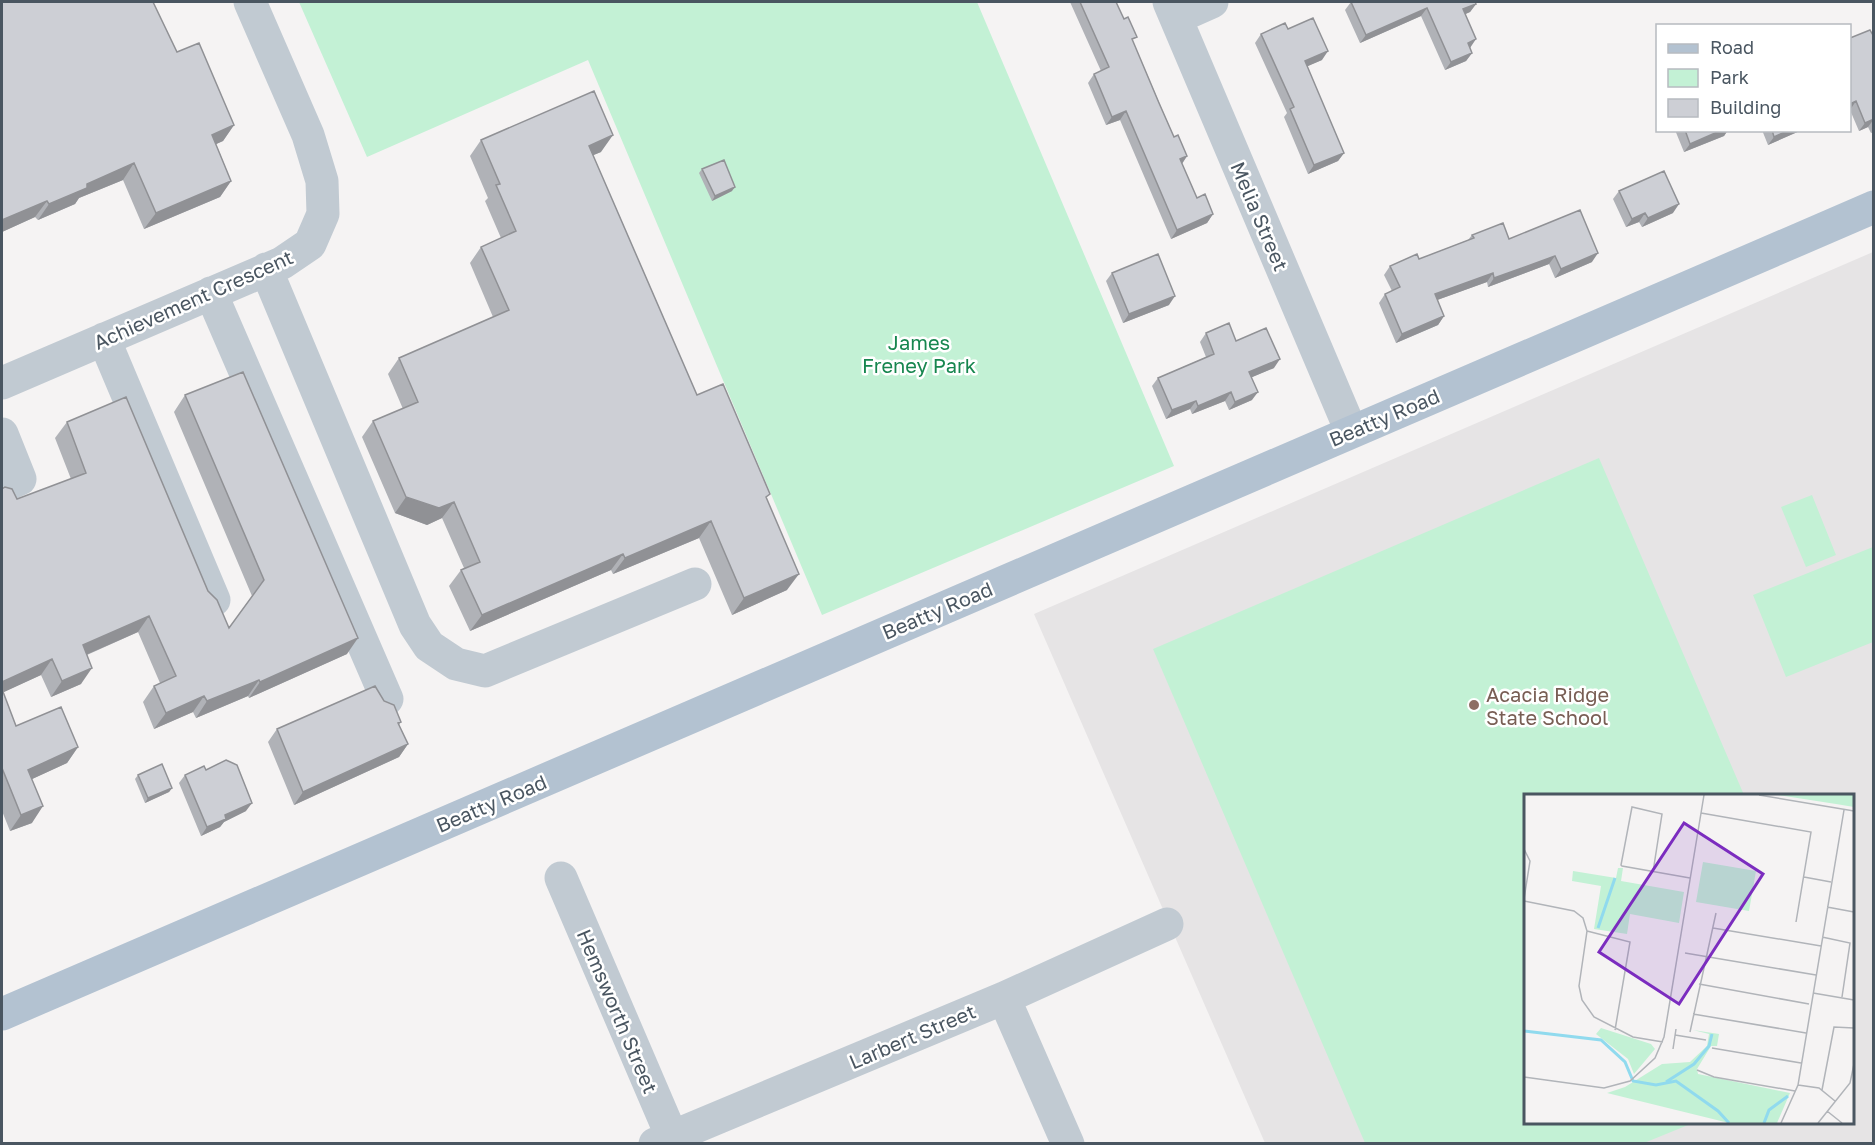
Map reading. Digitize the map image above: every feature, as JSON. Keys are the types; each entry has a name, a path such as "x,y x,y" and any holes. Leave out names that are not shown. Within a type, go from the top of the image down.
{"main road":[{"name":"Beatty Road","path":"2,1014 1874,207"}],"street":[{"name":"Achievement Crescent","path":"2,383 282,262 310,244 323,214 322,181 308,135 250,2"},
{"path":"1172,10 1212,2"},
{"name":"Melia Street","path":"1172,10 1351,431"},
{"path":"266,269 415,625 429,646 456,664 486,671 695,584"},
{"path":"211,293 387,699"},
{"path":"104,339 214,600"},
{"path":"2,434 20,479 2,487"},
{"name":"Hemsworth Street","path":"561,878 667,1141"},
{"name":"Larbert Street","path":"667,1141 1004,998 1167,924"},
{"path":"1004,998 1068,1143"}],"shaded area":[{"name":"Acacia Ridge State School","path":"1873,252 1873,1143 1265,1143 1034,614"}],"green space":[{"name":"James Freney Park","path":"299,2 977,2 1174,466 822,615 588,60 367,157"},
{"path":"1599,458 1744,794 1524,794 1524,1124 1691,1124 1644,1143 1365,1143 1153,649"},
{"path":"1812,495 1836,555 1806,567 1781,507"},
{"path":"1873,547 1873,642 1786,677 1753,595"}],"building":[{"path":"2,2 153,2 177,52 199,43 234,125 212,135 231,181 156,213 134,163 87,184 87,188 49,204 47,201 2,220"},
{"path":"1080,2 1116,2 1124,19 1128,17 1137,37 1132,39 1159,103 1174,137 1178,135 1187,156 1180,159 1197,198 1205,194 1213,214 1177,230 1126,111 1112,117 1094,74 1109,67"},
{"path":"1351,2 1475,2 1476,4 1463,9 1476,39 1468,43 1472,53 1451,62 1427,8 1366,35"},
{"path":"1313,18 1328,51 1305,61 1344,153 1314,165 1290,109 1294,107 1261,34 1285,23 1288,29"},
{"path":"1870,30 1874,37 1874,119 1865,123 1856,101 1851,104 1851,38"},
{"path":"594,91 613,135 589,146 697,395 723,384 770,494 766,497 799,574 744,598 711,521 625,558 623,554 482,615 461,570 480,562 454,502 439,508 406,497 373,421 418,402 399,358 509,310 481,247 516,231 496,185 500,184 481,140"},
{"path":"1686,132 1717,132 1690,144"},
{"path":"1773,132 1785,132 1774,137"},
{"path":"724,160 735,187 715,196 702,169"},
{"path":"1664,171 1679,204 1648,218 1645,213 1632,219 1619,191"},
{"path":"1580,210 1598,253 1561,269 1555,256 1494,278 1493,273 1435,294 1444,316 1402,334 1385,294 1400,287 1390,266 1417,254 1419,259 1474,238 1472,235 1503,223 1509,239"},
{"path":"1158,254 1175,296 1129,314 1112,273"},
{"path":"1229,323 1236,341 1266,328 1280,359 1249,372 1258,392 1235,402 1231,392 1198,406 1196,401 1172,410 1158,378 1214,354 1206,333"},
{"path":"243,372 358,638 260,682 259,680 207,701 204,696 166,713 154,686 176,676 149,616 83,645 92,668 62,681 52,659 2,682 2,489 5,487 12,489 17,499 86,473 67,422 126,397 208,591 217,600 229,628 264,580 185,395"},
{"path":"375,686 384,701 394,705 401,722 398,723 408,744 303,792 277,729"},
{"path":"2,689 16,726 61,707 78,747 28,770 43,806 21,815 2,768"},
{"path":"226,760 237,765 252,803 225,815 226,819 207,827 185,775 204,766 206,770"},
{"path":"162,764 172,788 148,798 138,775"}],"place":[{"name":"Acacia Ridge State School","path":"1474,705"}]}
